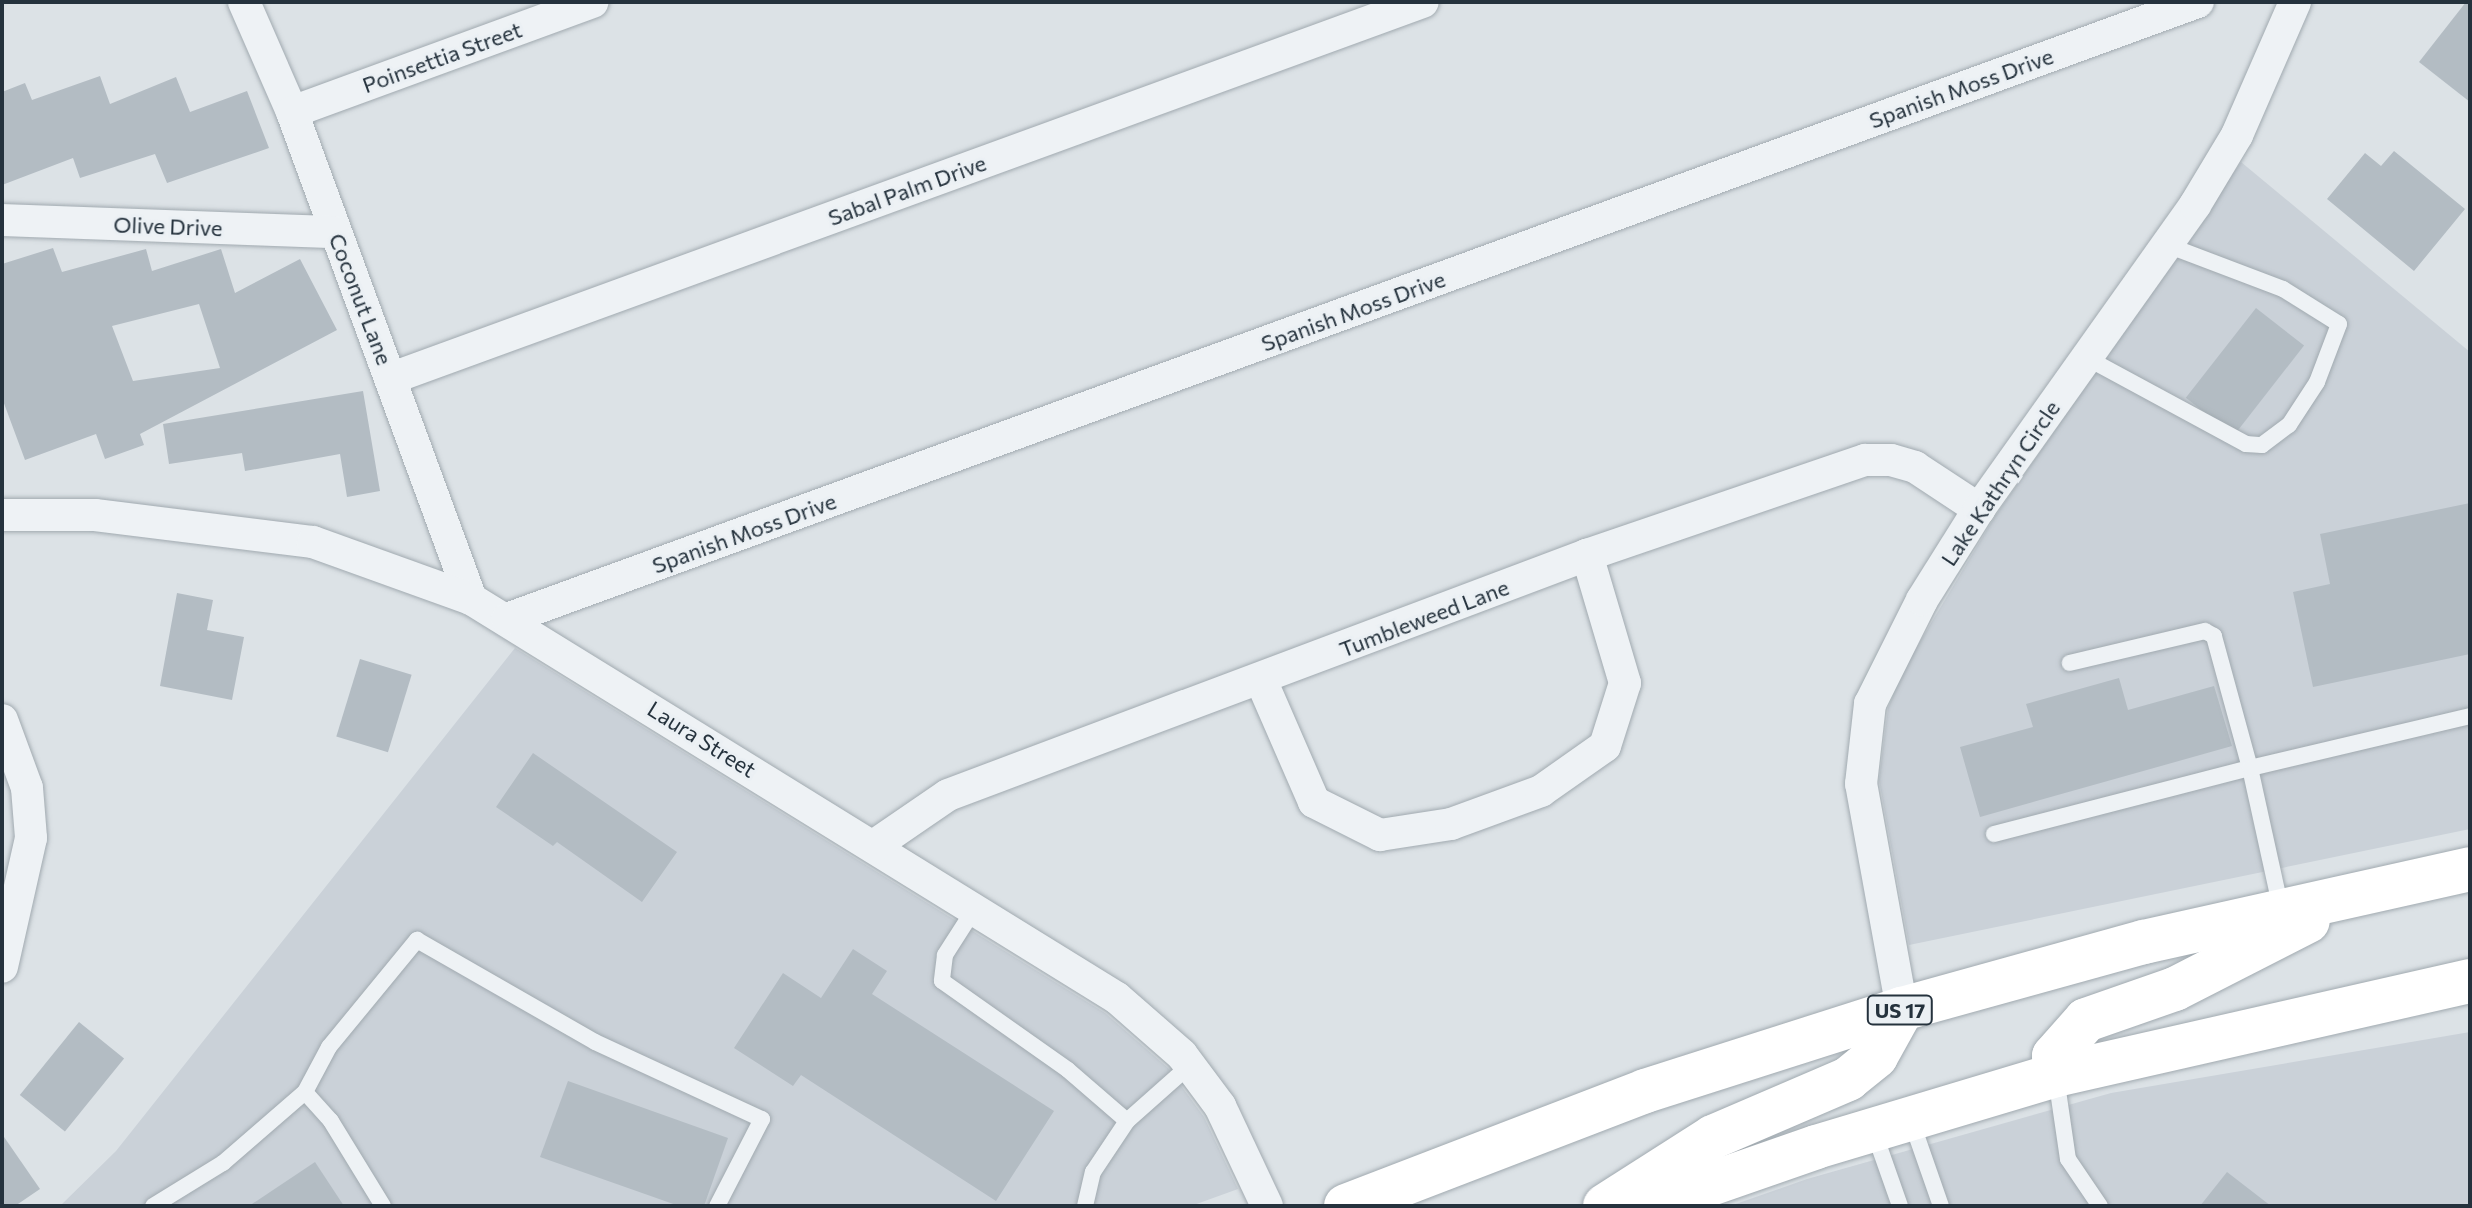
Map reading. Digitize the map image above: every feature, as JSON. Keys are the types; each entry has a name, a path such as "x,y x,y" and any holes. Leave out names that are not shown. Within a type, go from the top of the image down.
{"main road":[{"name":"US 17","path":"1346,1206 1645,1091 1902,1009 2281,910 2470,869"},
{"path":"2056,1075 2054,1056 2086,1020 2175,989 2370,889"},
{"path":"1647,1206 1892,1124 2056,1075 2470,981"},
{"path":"1605,1206 1713,1137 1848,1079 1876,1056 1902,1009"}],"street":[{"name":"Coconut Lane","path":"244,2 292,112 471,599"},
{"name":"Poinsettia Street","path":"292,112 592,2"},
{"name":"Sabal Palm Drive","path":"392,378 1423,2"},
{"name":"Spanish Moss Drive","path":"507,619 2198,2"},
{"name":"Lake Kathryn Circle","path":"1902,1009 1861,784 1863,744 1870,704 1887,663 1979,509 2167,245 2237,135 2295,2"},
{"name":"Olive Drive","path":"2,220 334,232"},
{"name":"Tumbleweed Lane","path":"875,845 948,795 1587,555 1865,460 1891,460 1915,467 1979,509"},
{"name":"Laura Street","path":"2,515 95,515 313,542 471,599 875,845 1117,998 1190,1065 1220,1106 1267,1206"},
{"path":"1261,680 1314,802 1380,835 1451,824 1541,791 1605,746 1625,683 1587,555"},
{"path":"2,720 27,788 31,838 2,967"}],"lane":[{"path":"2087,358 2246,444 2262,445 2289,425 2317,382 2339,324 2283,289 2254,282 2167,245"},
{"path":"2070,663 2205,631 2214,636 2250,768 2281,910"},
{"path":"1994,834 2250,768 2470,716"},
{"path":"975,908 945,955 942,981 951,992 1068,1070 1127,1121"},
{"path":"153,1206 223,1163 305,1092 329,1047 417,940 595,1042 762,1119 717,1206"},
{"path":"1085,1206 1093,1172 1127,1121 1190,1065"},
{"path":"2056,1075 2068,1159 2100,1206"},
{"path":"305,1092 331,1121 383,1206"},
{"path":"1892,1124 1900,1206"},
{"path":"1892,1124 1941,1206"}],"shaded area":[{"path":"2241,162 2470,352 2470,829 1909,945 1879,780 1888,708 1903,670 1994,518"},
{"path":"515,648 1105,1013 1168,1068 1204,1117 1238,1189 1191,1206 60,1206 116,1151"},
{"path":"2470,1032 2470,1206 1730,1206 1807,1179 2111,1093"}],"building":[{"path":"2466,2 2470,2 2470,102 2419,62"},
{"path":"100,76 110,104 176,77 190,112 247,91 269,148 167,183 155,154 80,178 73,158 2,185 2,92 25,83 32,100"},
{"path":"2394,151 2465,209 2414,271 2327,199 2365,153 2381,166"},
{"path":"53,248 62,272 146,249 152,271 221,249 235,293 300,259 337,330 140,434 144,445 105,459 96,434 25,460 2,398 2,264","holes":["199,304 220,368 133,381 112,326"]},
{"path":"2256,308 2304,346 2234,435 2186,398"},
{"path":"363,391 380,491 347,497 340,454 245,471 242,453 169,464 163,424"},
{"path":"2470,503 2470,654 2313,687 2293,592 2330,584 2320,534"},
{"path":"177,593 213,600 207,630 244,637 232,700 160,686"},
{"path":"360,659 412,675 388,752 336,736"},
{"path":"2119,678 2128,710 2214,686 2232,746 1980,817 1960,747 2033,727 2026,704"},
{"path":"533,753 677,852 642,902 557,842 553,846 496,807"},
{"path":"853,949 887,971 872,994 1054,1111 996,1201 801,1075 793,1086 734,1048 783,973 821,998"},
{"path":"79,1022 124,1059 65,1132 20,1095"},
{"path":"568,1081 728,1138 704,1206 679,1206 540,1157"},
{"path":"2,1134 40,1189 15,1206 2,1206"},
{"path":"315,1162 344,1206 249,1206"},
{"path":"2227,1172 2271,1206 2200,1206"}]}
